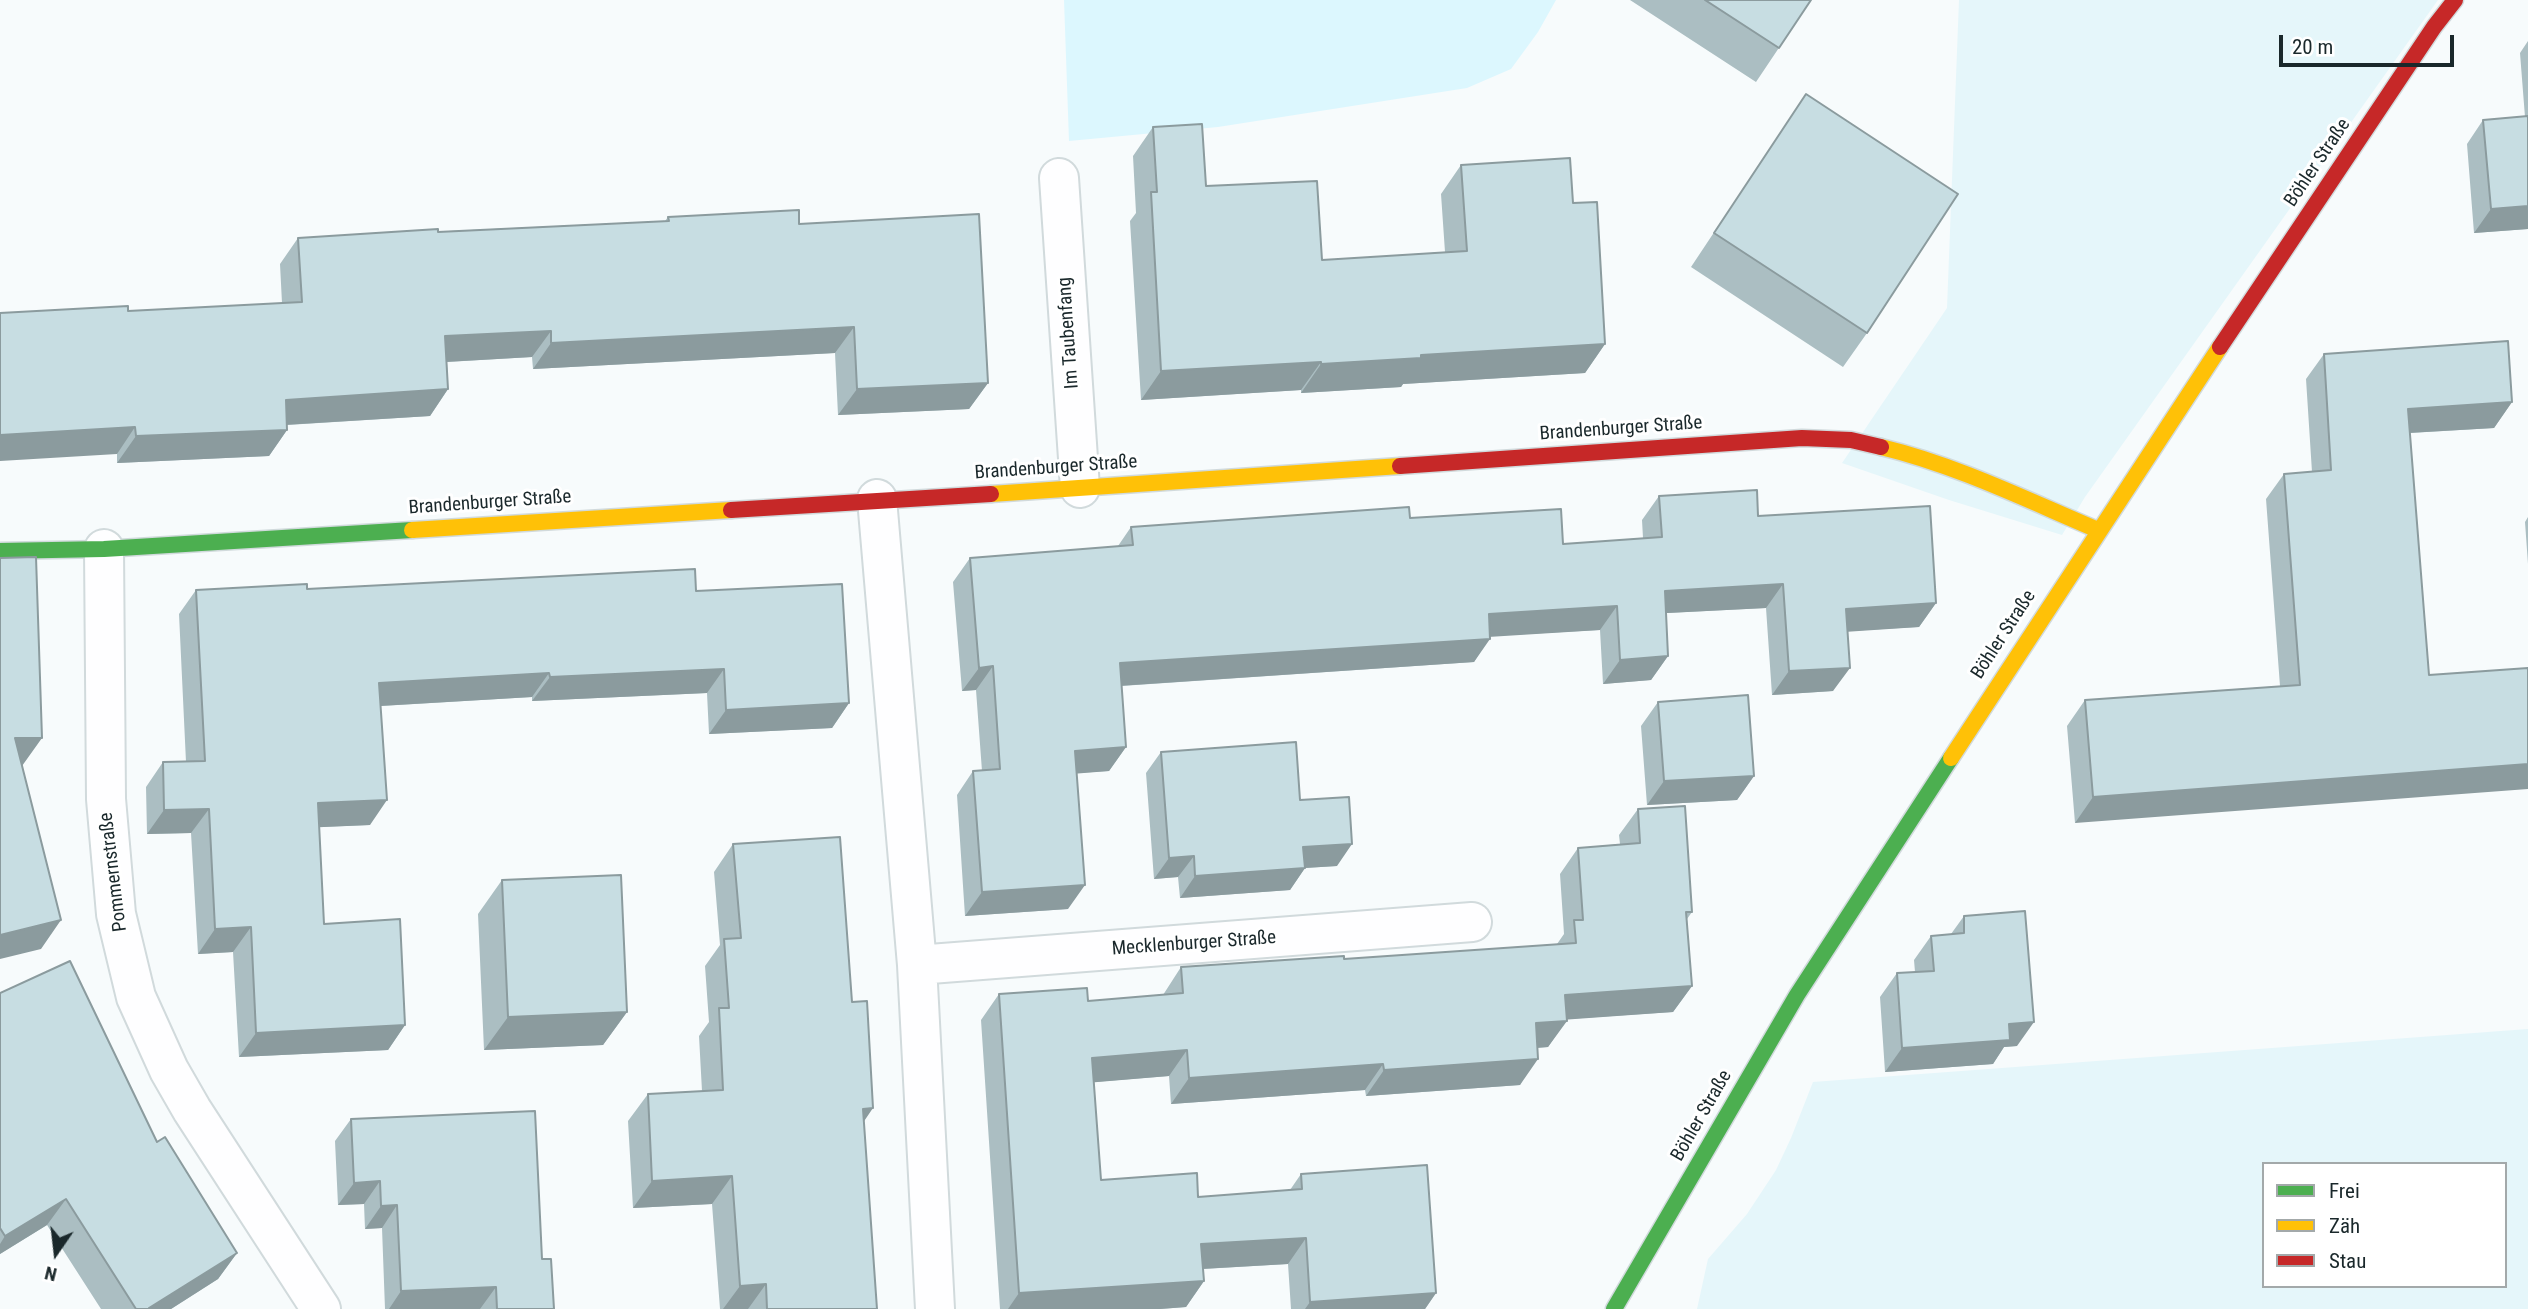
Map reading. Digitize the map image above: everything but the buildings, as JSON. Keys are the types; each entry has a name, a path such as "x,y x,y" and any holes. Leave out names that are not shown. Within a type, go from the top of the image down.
{"street":[{"name":"Böhler Straße","path":"1614,1309 1797,995 2098,530 2434,27 2455,0"},
{"name":"Im Taubenfang","path":"1059,178 1080,488"},
{"name":"Brandenburger Straße","path":"0,551 104,550 1080,488 1801,438 1851,440 1905,453 1989,484 2098,530"},
{"path":"877,499 917,965 935,1309"},
{"name":"Pommernstraße","path":"104,550 106,799 116,914 136,997 169,1070 192,1110 321,1309"},
{"name":"Mecklenburger Straße","path":"917,965 1472,922"}],"shaded area":[{"path":"1064,0 1556,0 1538,32 1511,69 1467,88 1218,127 1069,141"},
{"path":"1959,0 2438,0 2085,497 2062,535 1842,463 1947,308"},
{"path":"2528,1029 2528,1309 1697,1309 1708,1259 1747,1214 1776,1170 1813,1082"}],"traffic: fast":[{"path":"0,551 104,549 412,530"},
{"path":"1614,1309 1797,995 1951,758"}],"traffic: slow":[{"path":"1951,758 2220,347"},
{"path":"1881,447 1964,473 2098,530"},
{"path":"991,494 1400,466"},
{"path":"412,530 731,510"}],"traffic: jam":[{"path":"2220,347 2434,27 2455,0"},
{"path":"1400,466 1802,438 1851,440 1881,447"},
{"path":"731,510 991,494"}]}
